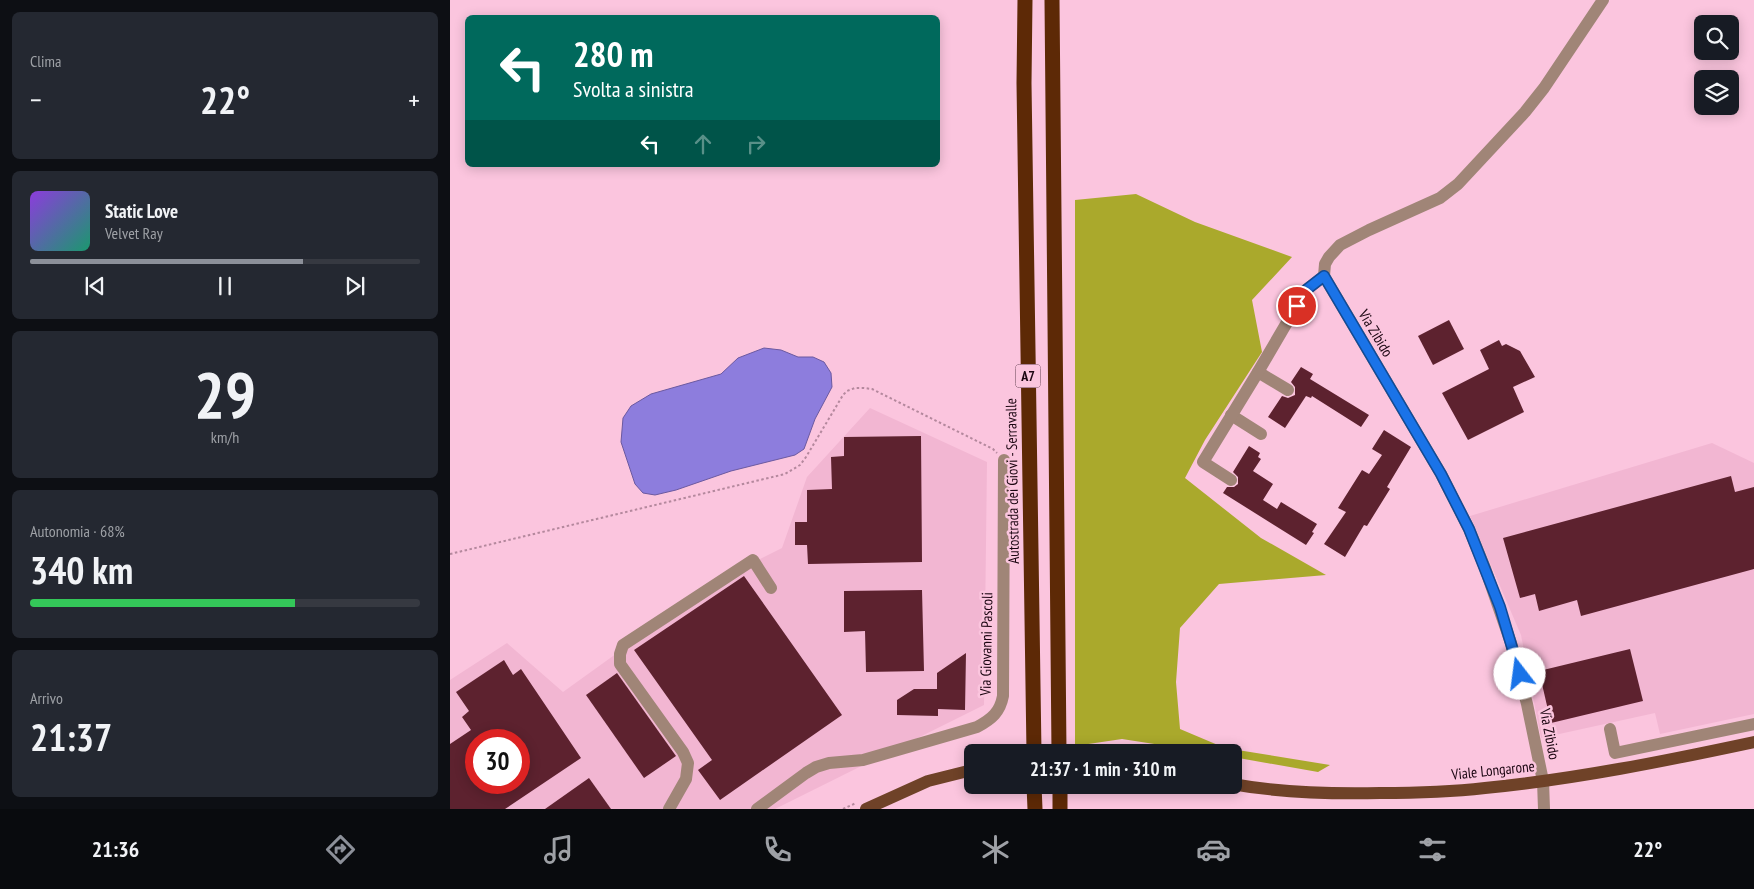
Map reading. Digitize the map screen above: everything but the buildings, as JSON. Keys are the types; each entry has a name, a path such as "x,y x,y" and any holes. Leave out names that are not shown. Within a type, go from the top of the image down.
{"highway":[{"name":"Autostrada dei Giovi - Serravalle","path":"1025,0 1024,83 1034,744"},
{"name":"A7","path":"1052,0 1059,744"},
{"path":"1034,794 1035,809"},
{"path":"1060,794 1060,809"}],"main road":[{"name":"Viale Longarone","path":"1242,785 1295,792 1360,793 1484,788 1616,770 1754,742"},
{"path":"866,809 928,781 964,772"}],"street":[{"path":"1231,480 1203,462 1306,290 1324,276 1325,264 1329,257 1340,245 1368,230 1440,198 1458,184 1534,100 1603,0"},
{"name":"Via Zibido","path":"1324,276 1441,474 1472,537 1512,643 1528,704 1543,781 1544,809"},
{"path":"1258,372 1288,390"},
{"path":"1231,415 1261,434"},
{"name":"Via Giovanni Pascoli","path":"757,809 816,767 829,763 863,760 977,727 994,717 999,710 1003,696 1004,460"},
{"path":"669,809 686,779 688,763 683,752 620,664 620,654 624,645 753,560 771,588"},
{"path":"1610,730 1615,753 1754,724"}],"path":[{"path":"450,554 784,474 800,464 843,395 855,388 864,388 883,394 993,449 1004,460"},
{"path":"1516,775 1522,772 1529,762"}],"shaded area":[{"path":"1136,194 1195,222 1292,257 1252,300 1262,352 1205,440 1185,478 1261,538 1326,575 1219,584 1180,628 1176,682 1180,729 1216,744 1154,744 1122,739 1075,744 1075,200"},
{"path":"764,348 781,350 798,357 813,357 824,362 831,373 832,387 815,419 804,449 795,455 731,471 676,490 655,495 643,493 635,484 621,442 623,418 631,406 651,394 721,374 738,358"},
{"path":"870,408 987,462 984,705 775,809 450,809 450,680 507,643 563,692 720,579 782,548 807,477"},
{"path":"1712,443 1754,463 1754,714 1660,734 1655,713 1541,738 1521,635 1470,516"},
{"path":"1242,751 1330,765 1318,772 1242,759"}],"route":[{"path":"1297,306 1306,290 1324,276 1441,474 1469,529 1500,607 1520,674"}]}
